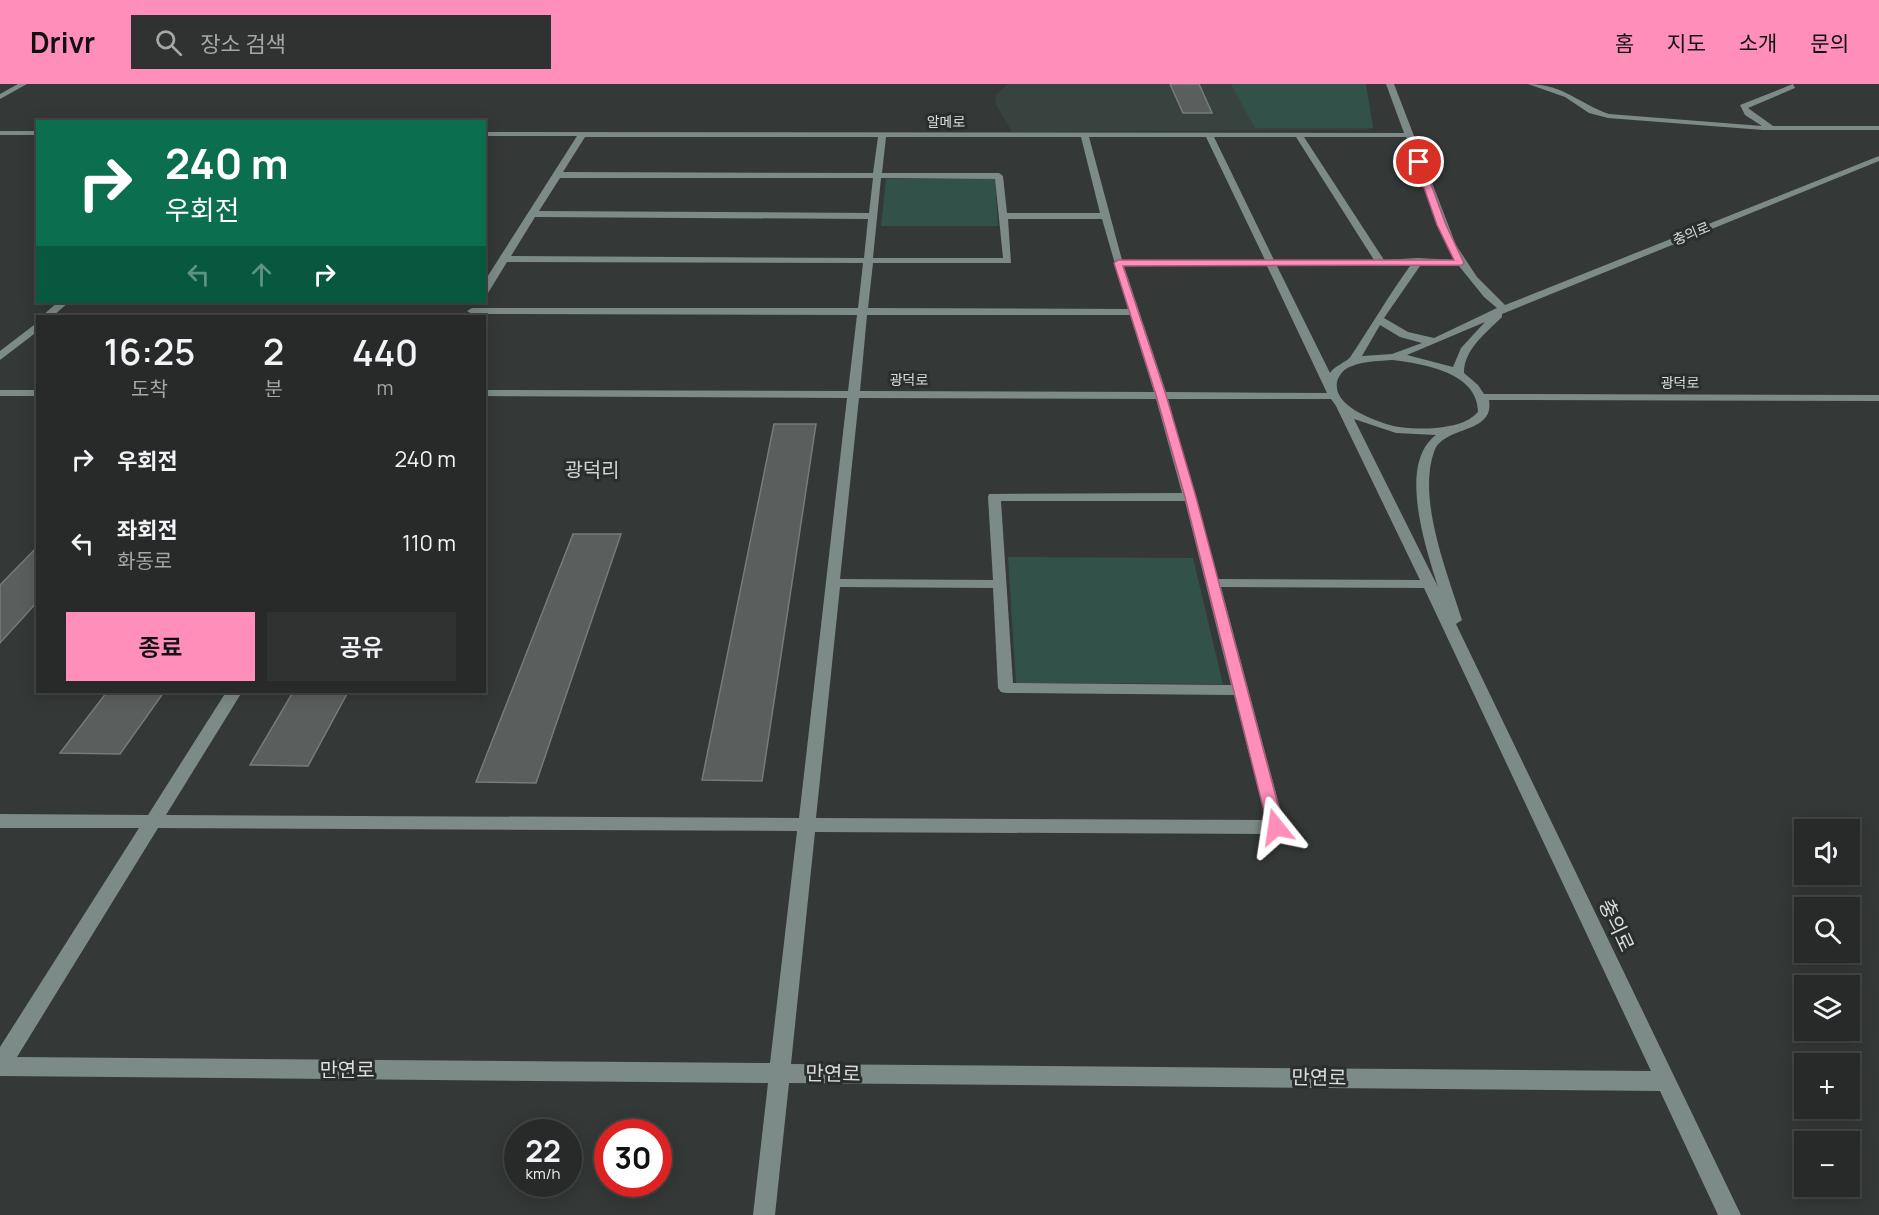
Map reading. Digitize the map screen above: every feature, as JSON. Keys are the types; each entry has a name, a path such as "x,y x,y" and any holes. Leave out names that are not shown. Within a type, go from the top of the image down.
{"street":[{"path":"0,97 23,84"},
{"path":"1390,84 1407,135 1459,263 1488,297 1504,309"},
{"path":"1532,84 1568,95 1592,111 1608,116 1771,128 1879,128"},
{"path":"1771,128 1743,106 1792,86"},
{"path":"0,133 36,133"},
{"name":"알메로","path":"486,134 1407,135"},
{"path":"486,288 583,134"},
{"path":"764,1215 882,134"},
{"path":"0,821 1276,827 1190,497 1161,395 1118,263 1084,135"},
{"name":"충의로","path":"1209,135 1464,655 1730,1215"},
{"path":"1299,135 1380,262"},
{"name":"충의로","path":"1393,357 1436,341 1504,309 1879,158"},
{"path":"505,259 1008,261 999,176 557,175"},
{"path":"533,214 873,216"},
{"path":"1003,216 1106,216"},
{"path":"1118,263 1418,261 1459,263"},
{"path":"1353,362 1377,321 1418,261"},
{"path":"48,315 63,303"},
{"name":"충의로","path":"1458,375 1456,364 1464,350 1504,309"},
{"path":"473,310 1134,312"},
{"path":"1377,321 1405,336 1436,341"},
{"path":"0,357 36,327"},
{"path":"1393,357 1438,366 1473,385 1482,397 1484,408 1479,418 1467,427 1448,432 1426,434 1378,426 1358,417 1336,396 1332,377 1340,368 1353,362 1393,357"},
{"path":"0,393 36,393"},
{"name":"광덕로","path":"486,393 1336,396"},
{"name":"광덕로","path":"1482,397 1879,398"},
{"name":"충의로","path":"1448,432 1429,448 1422,468 1423,494 1428,523 1464,655"},
{"path":"1190,497 994,497 1006,688 1240,690"},
{"path":"833,583 1000,584"},
{"path":"1212,583 1429,584"},
{"path":"0,1065 233,693"},
{"name":"만연로","path":"0,1065 1666,1081"}],"shaded area":[{"path":"1008,84 1366,84 1373,128 1365,130 1012,132 995,103 996,95"}],"green space":[{"path":"1231,84 1366,84 1373,128 1255,128"},
{"path":"886,179 995,179 998,226 881,226"},
{"path":"1008,557 1193,558 1223,684 1016,683"}],"building":[{"path":"1170,84 1199,84 1212,113 1183,113"},
{"path":"774,424 816,424 762,781 702,780"},
{"path":"573,534 621,534 536,783 476,782"},
{"path":"36,548 36,603 0,643 0,585"},
{"path":"106,693 163,693 120,754 60,753"},
{"path":"292,693 347,693 308,766 250,765"}],"district":[{"name":"광덕리","path":"592,469"}],"route":[{"path":"1276,827 1190,497 1161,395 1118,263 1399,261 1459,263 1442,225 1419,162"}]}
